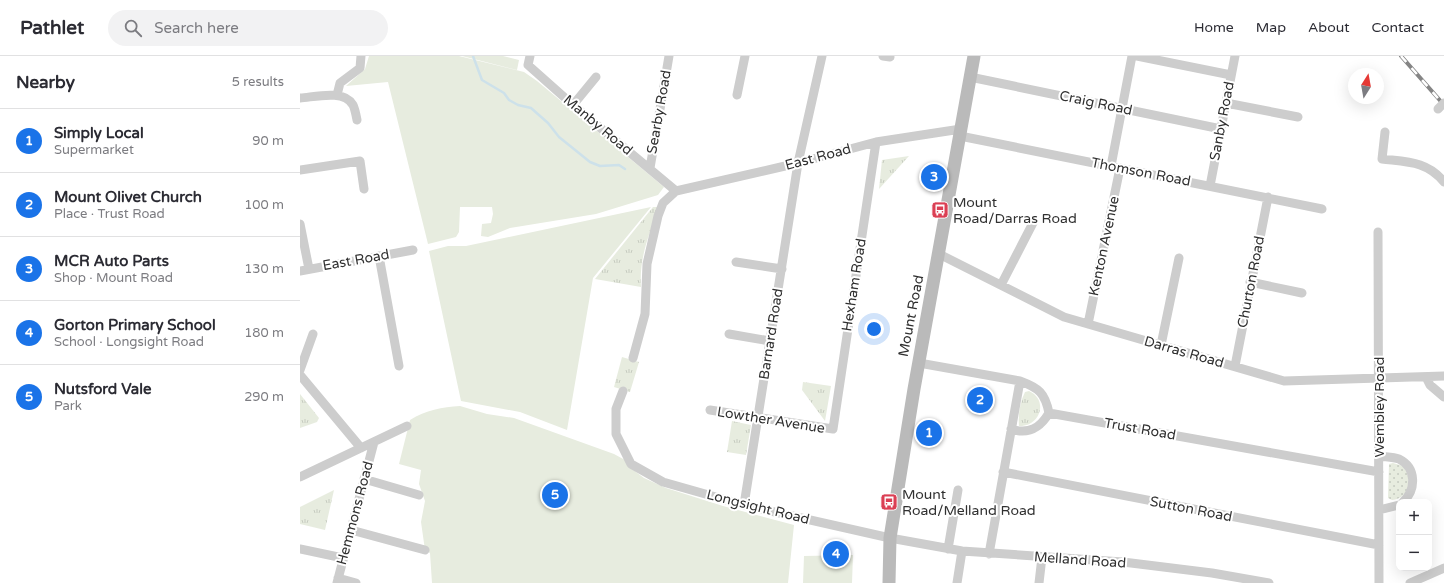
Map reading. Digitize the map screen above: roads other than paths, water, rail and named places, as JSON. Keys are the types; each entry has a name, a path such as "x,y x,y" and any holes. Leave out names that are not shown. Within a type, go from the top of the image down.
{"main road":[{"name":"Mount Road","path":"889,583 890,538 918,363 974,56"}],"street":[{"path":"337,95 340,83 360,68 362,56"},
{"name":"Manby Road","path":"530,56 528,65 573,105 676,191"},
{"name":"Searby Road","path":"650,168 669,56"},
{"path":"737,95 745,56"},
{"name":"Barnard Road","path":"744,505 798,163 822,56"},
{"name":"Kenton Avenue","path":"1088,324 1116,167 1122,108 1132,56"},
{"path":"1137,56 1231,75"},
{"name":"Sanby Road","path":"1210,186 1234,56"},
{"path":"573,105 596,77"},
{"name":"Craig Road","path":"970,77 1221,128"},
{"path":"300,98 337,95 348,98 353,105 357,120"},
{"path":"1226,103 1298,117"},
{"name":"East Road","path":"676,191 798,163 876,142 960,132"},
{"name":"Thomson Road","path":"960,132 1116,167 1322,209"},
{"path":"1385,132 1382,159 1418,164 1430,168 1444,182"},
{"name":"Hexham Road","path":"832,429 876,142"},
{"path":"300,170 360,161 364,189"},
{"path":"633,358 645,314 647,264 658,216 663,203 676,191"},
{"name":"Churton Road","path":"1235,366 1250,282 1268,197"},
{"path":"1001,285 1034,221"},
{"path":"300,224 305,270"},
{"name":"Wembley Road","path":"1378,232 1379,583"},
{"name":"East Road","path":"305,270 413,250"},
{"name":"Darras Road","path":"939,254 1064,317 1284,381 1444,376"},
{"path":"379,256 399,366"},
{"path":"1161,345 1179,258"},
{"path":"736,262 782,269"},
{"path":"1250,282 1302,293"},
{"path":"300,370 313,334"},
{"path":"729,334 770,341"},
{"path":"918,363 1020,381 1034,387 1043,394 1048,413 1041,424 1035,428 1024,432 1011,429"},
{"path":"300,375 361,448"},
{"path":"1426,377 1430,385 1444,397"},
{"path":"989,554 1020,381"},
{"name":"Longsight Road","path":"623,391 616,409 616,434 631,464 663,482 744,505 890,538"},
{"name":"Lowther Avenue","path":"710,410 758,416 832,429"},
{"name":"Trust Road","path":"1048,413 1379,472"},
{"path":"300,477 407,426"},
{"name":"Hemmons Road","path":"338,581 374,442"},
{"path":"1379,456 1398,459 1406,465 1413,474 1411,493 1406,499"},
{"name":"Sutton Road","path":"1003,472 1379,545"},
{"path":"364,479 419,495"},
{"path":"948,549 958,490"},
{"path":"1379,510 1396,506"},
{"path":"351,530 425,550"},
{"name":"Melland Road","path":"890,538 962,551 1123,562 1269,583"},
{"path":"300,549 344,558"},
{"path":"957,583 962,551"},
{"path":"1039,583 1042,557"},
{"path":"1410,583 1444,568"},
{"path":"338,581 356,583"}],"waterway":[{"path":"473,56 482,80 504,93 509,100 518,105 531,108 548,123 559,137 590,162 600,166 619,165 625,169"}],"railway":[{"path":"1401,56 1444,105"}],"place":[{"name":"MCR Auto Parts","path":"934,177"},
{"name":"Mount Road/Darras Road","path":"940,210"},
{"name":"Mount Olivet Church","path":"980,400"},
{"name":"Simply Local","path":"929,433"},
{"name":"Nutsford Vale","path":"555,495"},
{"name":"Mount Road/Melland Road","path":"889,502"},
{"name":"Gorton Primary School","path":"836,554"}]}
